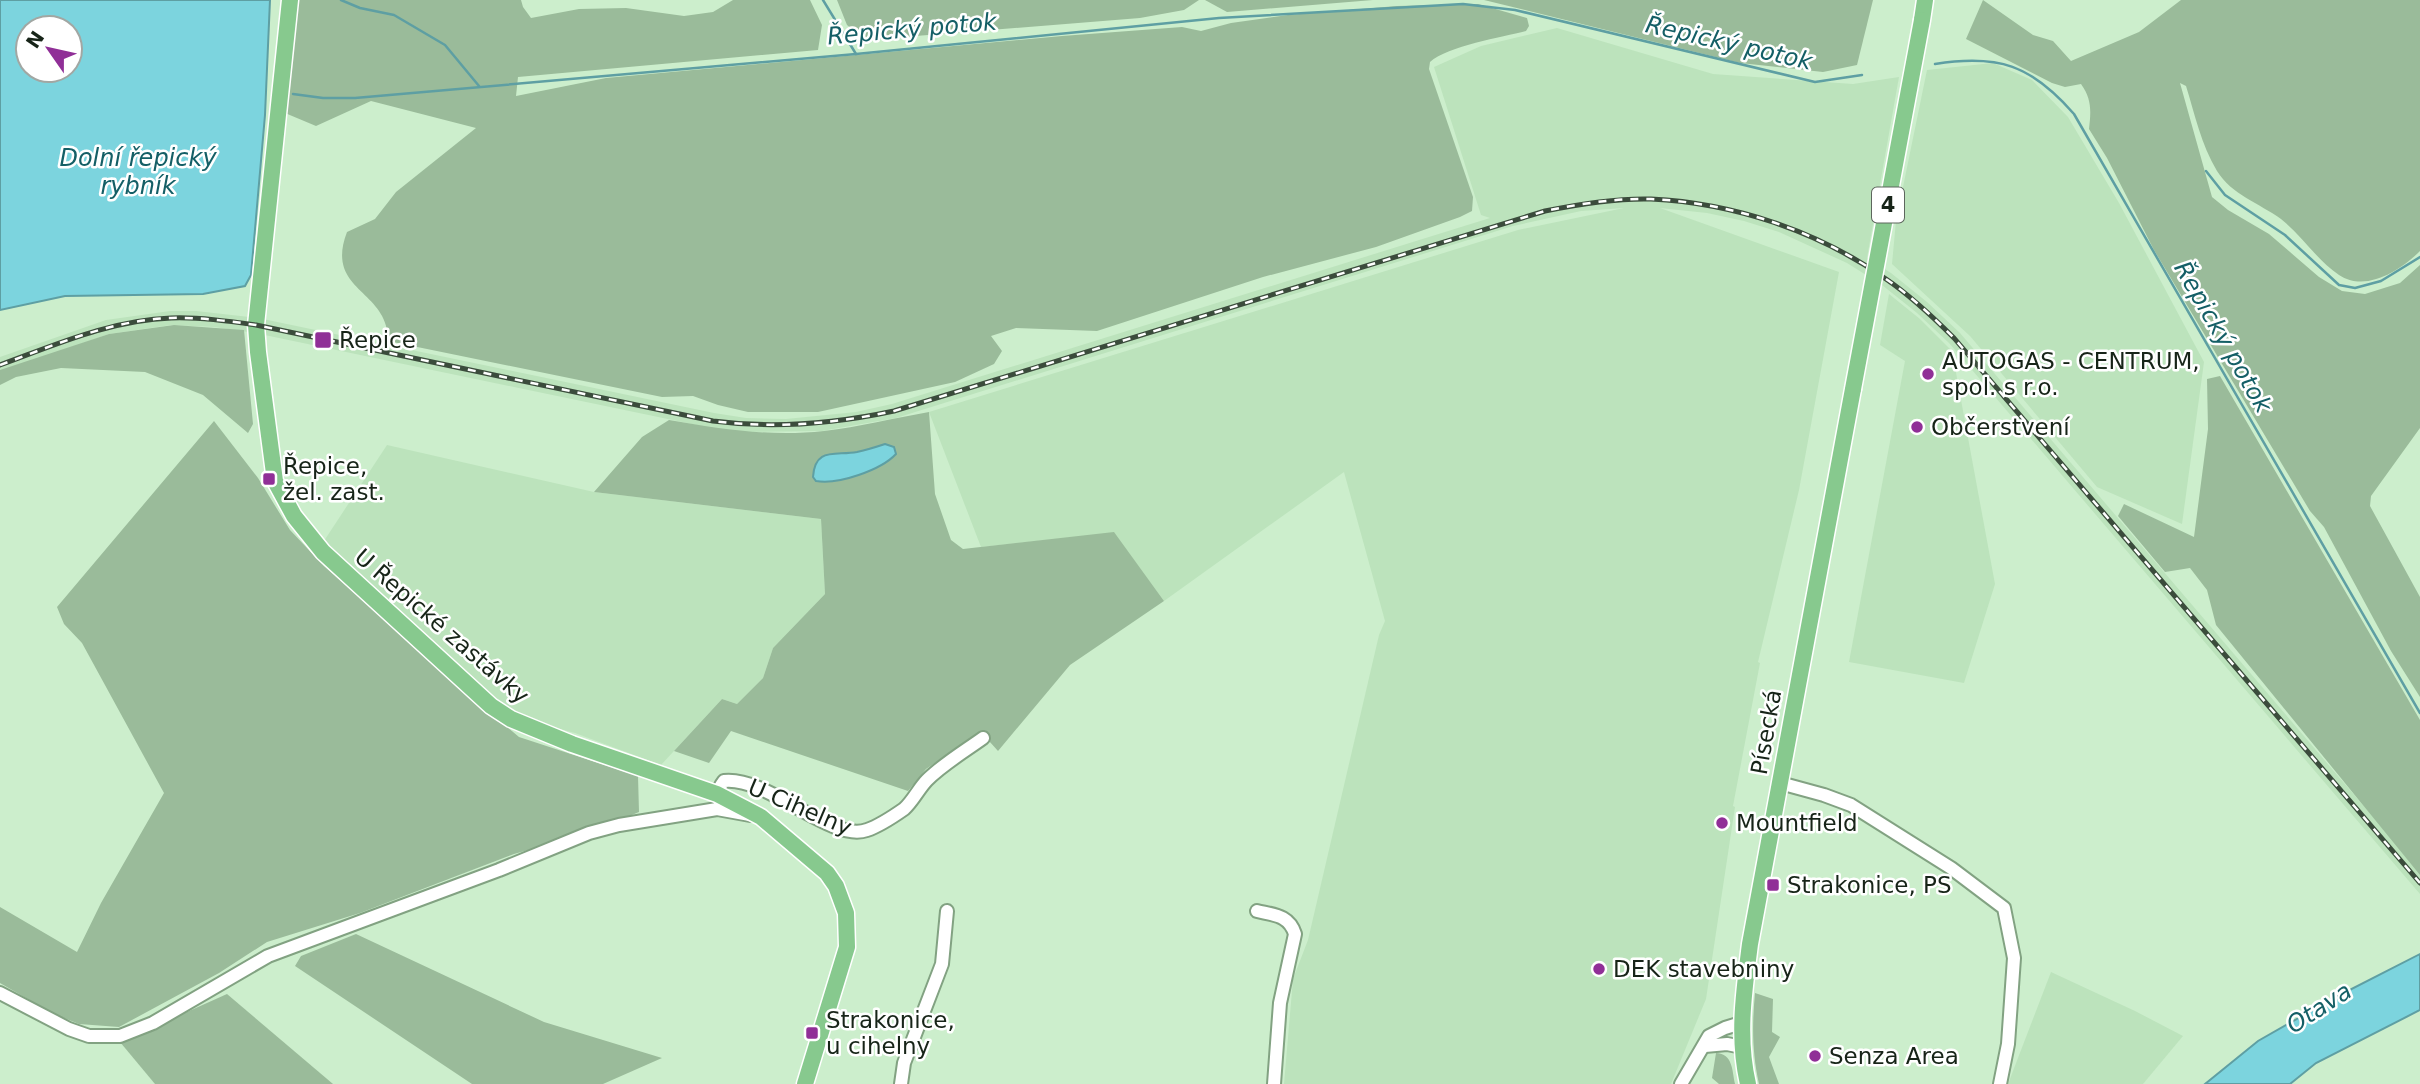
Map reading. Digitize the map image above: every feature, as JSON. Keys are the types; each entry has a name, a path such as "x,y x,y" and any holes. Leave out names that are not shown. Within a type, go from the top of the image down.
{"main road":[{"name":"U Řepické zastávky","path":"290,0 256,326 257,352 275,481 305,533 342,571 492,706 511,719 761,817 827,873 839,893 846,913 847,947 805,1084"},
{"name":"Písecká","path":"1748,1084 1741,1023 1750,944 1786,785 1853,389 1926,0"}],"street":[{"name":"U Cihelny","path":"717,802 724,781 736,780 838,828 856,833 869,830 905,808 928,779 983,738"},
{"name":"Písecká","path":"1786,785 1851,805 1951,868 2004,908 2014,958 2008,1044 2000,1084"},
{"path":"0,993 69,1029 89,1036 120,1036 153,1023 268,956 475,880 589,833 717,802"},
{"path":"901,1084 904,1063 942,964 947,911"},
{"path":"1257,911 1284,917 1292,924 1295,934 1280,1003 1274,1084"},
{"path":"1681,1084 1709,1036 1741,1023"},
{"path":"1705,1046 1727,1044 1742,1047"}],"shaded area":[{"path":"296,0 521,0 531,18 579,9 626,8 684,16 713,12 733,0 810,0 822,25 818,50 518,77 516,96 606,78 1062,36 1182,27 1201,31 1231,23 1288,15 1397,6 1478,4 1527,18 1529,26 1526,31 1449,51 1430,62 1429,69 1473,197 1472,211 1460,217 1376,247 1263,277 1097,331 1016,328 991,336 1002,351 994,364 955,382 818,412 748,412 693,396 662,397 388,341 386,324 379,310 350,279 344,267 342,252 347,232 375,219 396,192 476,128 371,101 316,126 285,113"},
{"path":"837,0 1199,0 1184,10 1140,18 866,40 847,25"},
{"path":"1205,0 1373,0 1227,12"},
{"path":"1484,0 1873,0 1857,65 1823,72 1740,63"},
{"path":"1983,0 2033,35 2053,41 2071,61 2139,32 2181,0 2420,0 2420,251 2382,277 2360,282 2339,275 2281,219 2230,186 2211,161 2186,86 2180,83 2212,197 2228,210 2269,234 2319,277 2342,291 2365,294 2400,283 2420,265 2420,428 2371,496 2370,506 2420,597 2420,697 2391,651 2324,527 2310,511 2154,250 2107,158 2089,129 2090,106 2085,90 2081,84 2065,87 2052,83 1966,39"},
{"path":"1557,28 1713,74 1853,84 1899,77 1867,258 1927,302 1960,333 2420,872 2420,894 1949,343 1882,285 1847,263 1779,232 1707,213 1660,208 1839,272 1799,490 1758,662 1760,663 1733,806 1735,807 1706,999 1671,1084 1284,1084 1293,979 1308,940 1379,635 1385,621 1344,472 1164,601 1114,533 981,547 929,412 1518,230 1624,208 1581,211 1513,226 896,418 822,431 744,432 711,428 255,333 214,327 171,325 109,334 0,372 0,357 106,320 170,311 196,311 258,318 746,418 786,419 856,412 892,404 1490,218 1481,215 1434,67 1481,46"},
{"path":"1993,63 2032,80 2068,117 2119,203 2204,362 2182,524 2097,487 1970,336 1892,264 1896,221 1927,70"},
{"path":"1889,294 1920,319 1952,351 1995,584 1964,683 1849,662 1905,361 1880,345"},
{"path":"174,325 244,330 253,424 248,433 203,395 145,372 61,368 16,377 0,385 0,370 109,334"},
{"path":"2220,376 2420,720 2420,875 2216,625 2207,590 2190,568 2165,572 2118,516 2124,504 2194,537 2208,429 2207,379"},
{"path":"929,412 935,494 951,540 963,549 1114,532 1164,601 1070,665 998,751 981,732 926,769 908,791 731,731 709,763 674,751 722,699 737,704 763,678 773,648 825,594 821,519 594,492 642,437 669,420 746,431 804,433"},
{"path":"214,421 258,478 290,530 324,566 519,737 638,776 639,812 589,833 514,854 360,913 267,942 219,973 119,1027 79,1024 52,1013 0,983 0,907 77,952 101,903 164,793 82,643 64,624 57,607"},
{"path":"387,445 594,492 821,519 825,594 773,648 763,678 737,704 722,699 661,765 575,733 533,722 501,703 322,544"},
{"path":"356,934 544,1022 662,1058 603,1084 472,1084 295,966 301,956"},
{"path":"2051,972 2183,1036 2143,1084 2008,1084"},
{"path":"1755,993 1773,999 1772,1032 1780,1037 1769,1057 1779,1084 1759,1084 1753,1038"},
{"path":"227,994 333,1084 155,1084 120,1042"},
{"path":"1716,1053 1729,1060 1735,1084 1719,1084 1712,1078"}],"water":[{"name":"Dolní řepický rybník","path":"0,0 270,0 265,115 251,275 245,286 203,294 65,296 0,310"},
{"path":"885,444 894,447 896,454 870,471 836,481 816,481 813,477 815,467 822,457 857,452"},
{"name":"Otava","path":"2420,954 2420,1010 2316,1063 2290,1084 2205,1084 2258,1041"}],"waterway":[{"path":"341,0 360,8 394,15 445,45 479,86"},
{"path":"823,0 856,54"},
{"name":"Řepický potok","path":"293,94 355,98 856,54 1219,18 1463,4 1515,10 1815,82 1862,75"},
{"name":"Řepický potok","path":"1935,64 1978,61 2012,67 2043,84 2074,114 2420,713"},
{"path":"2206,171 2225,195 2285,235 2339,285 2355,288 2381,281 2420,257"}],"railway":[{"path":"0,365 105,328 127,323 171,318 203,319 256,325 713,421 759,425 826,422 894,411 1545,211 1597,202 1638,199 1713,206 1774,223 1832,247 1895,286 1938,322 2420,883"}],"place":[{"name":"Řepice","path":"323,340"},
{"name":"AUTOGAS - CENTRUM, spol. s r.o.","path":"1928,374"},
{"name":"Občerstvení","path":"1917,427"},
{"name":"Řepice, žel. zast.","path":"269,479"},
{"name":"Mountfield","path":"1722,823"},
{"name":"Strakonice, PS","path":"1773,885"},
{"name":"DEK stavebniny","path":"1599,969"},
{"name":"Strakonice, u cihelny","path":"812,1033"},
{"name":"Senza Area","path":"1815,1056"}]}
